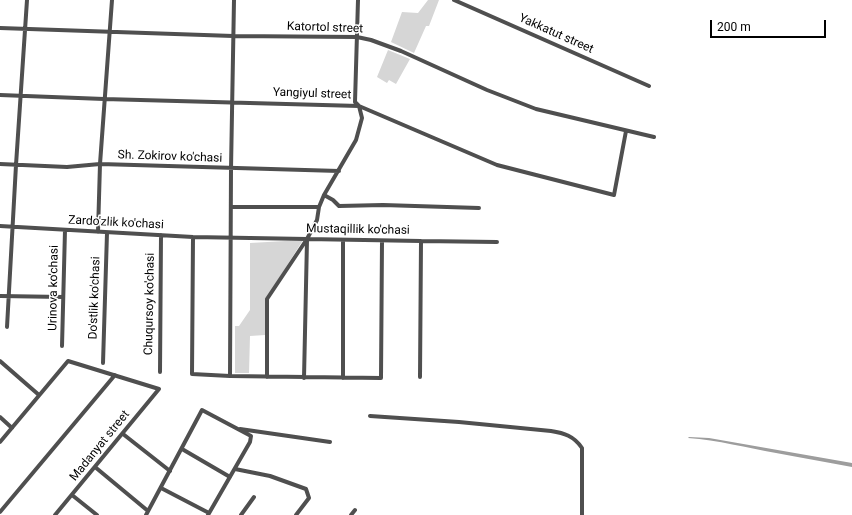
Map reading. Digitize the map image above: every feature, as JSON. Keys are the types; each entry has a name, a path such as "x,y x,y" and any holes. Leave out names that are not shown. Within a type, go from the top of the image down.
{"street":[{"path":"7,326 12,226 28,0"},
{"path":"98,232 100,164 112,0"},
{"path":"230,376 231,169 234,0"},
{"path":"267,377 267,299 307,239 316,220 324,195 356,140 362,118 359,106 355,102 358,0"},
{"name":"Yakkatut street","path":"454,0 649,86"},
{"name":"Katortol street","path":"0,28 233,36 357,37 401,50 487,90 536,109 654,137"},
{"name":"Yangiyul street","path":"0,95 359,106 497,165 614,195 626,130"},
{"name":"Sh. Zokirov ko'chasi","path":"0,164 67,166 100,164 339,171"},
{"path":"324,195 333,200 339,206 383,205 479,208"},
{"path":"231,206 319,208"},
{"name":"Zardo'zlik ko'chasi","path":"0,226 107,233 231,238"},
{"name":"Urinova ko'chasi","path":"62,346 65,230"},
{"name":"Do'stlik ko'chasi","path":"103,363 107,233"},
{"name":"Chuqursoy ko'chasi","path":"160,372 161,235"},
{"path":"193,237 192,374 304,378 381,378 382,241"},
{"name":"Mustaqillik ko'chasi","path":"231,238 421,241 420,377"},
{"path":"304,378 307,239"},
{"path":"343,240 343,378"},
{"path":"421,241 497,242"},
{"path":"0,296 63,297"},
{"path":"0,362 39,395"},
{"path":"0,442 68,362 115,376 0,512"},
{"name":"Madanyat street","path":"55,515 159,389 115,376"},
{"path":"146,515 202,410 251,436 250,442 209,514 161,488"},
{"path":"370,416 459,422 562,433 572,437 582,448 582,515"},
{"path":"0,418 12,428"},
{"path":"236,428 330,442"},
{"path":"123,434 170,471"},
{"path":"182,449 230,477"},
{"path":"95,467 148,511"},
{"path":"235,469 270,476 306,489 309,498 296,515"},
{"path":"72,495 97,515"},
{"path":"241,515 254,497"},
{"path":"351,515 355,510"}],"shaded area":[{"path":"428,0 439,0 429,26 426,26 414,53 391,42 402,12 418,13"},
{"path":"388,50 410,59 396,84 389,80 387,83 377,77"},
{"path":"303,240 266,299 265,335 250,336 249,373 235,373 235,326 239,326 250,310 250,243"},
{"path":"688,438 709,438 852,463 852,467 721,442"}]}
